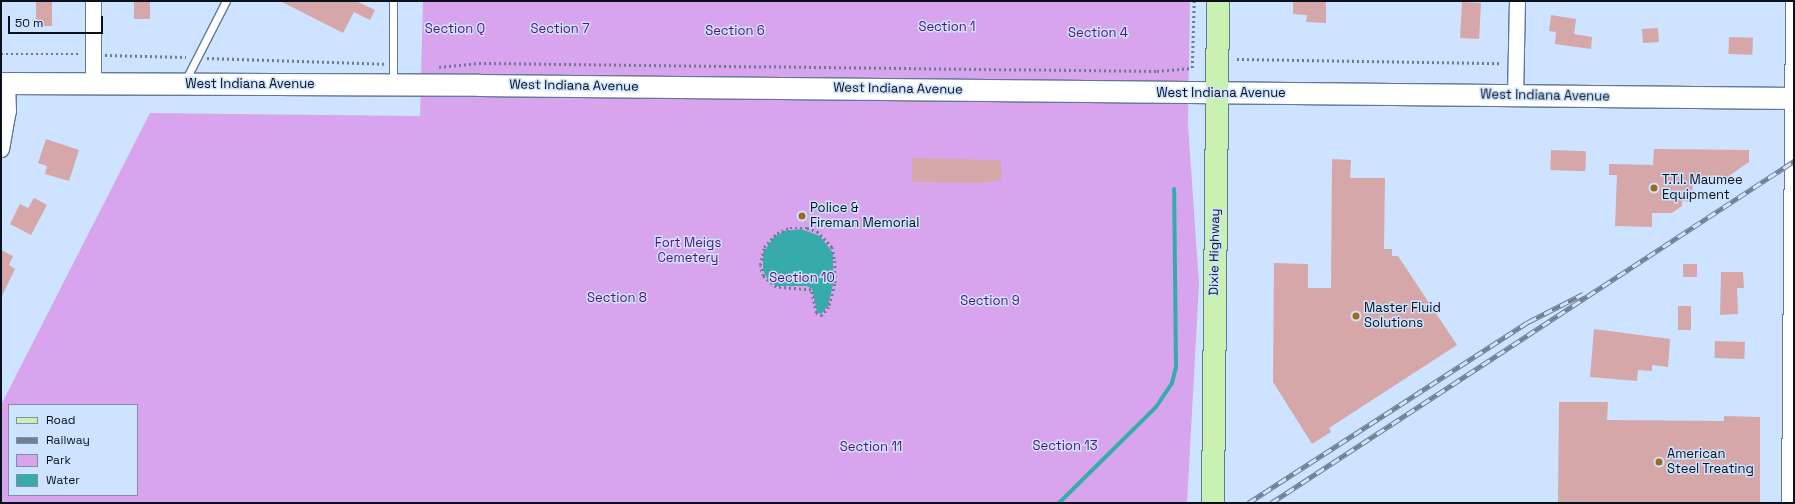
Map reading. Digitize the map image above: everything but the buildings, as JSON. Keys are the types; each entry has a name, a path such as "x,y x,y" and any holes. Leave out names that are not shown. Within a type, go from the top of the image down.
{"main road":[{"name":"Dixie Highway","path":"1214,503 1218,1"},
{"name":"West Indiana Avenue","path":"4,84 183,84 393,75 1217,92 1793,98"}],"street":[{"path":"93,1 93,85"},
{"path":"1515,96 1517,1"},
{"path":"1790,498 1792,370 1793,1"},
{"path":"1,149 8,111 4,84"}],"lane":[{"path":"183,84 226,1"},
{"path":"393,1 393,75"}],"path":[{"path":"435,67 479,63 1171,70 1192,68 1194,1"},
{"path":"1,54 84,54"},
{"path":"98,54 196,58 393,75"},
{"path":"1237,59 1506,63"},
{"path":"801,228 821,234 832,247 836,261 834,284 827,311 822,316 816,313 813,292 809,289 776,288 767,280 761,270 764,247 777,232 801,228"}],"green space":[{"name":"Fort Meigs Cemetery","path":"423,1 1190,1 1188,125 1199,284 1187,503 1,503 1,405 150,113 420,116"}],"water":[{"path":"801,229 820,236 833,253 833,284 828,306 821,314 817,312 812,289 807,286 776,286 768,280 763,270 763,253 773,238 784,231"}],"waterway":[{"path":"1059,503 1156,407 1172,383 1176,367 1174,189"}],"railway":[{"path":"1271,503 1794,161"},
{"path":"1248,503 1528,322 1583,294"}],"place":[{"name":"T.T.I. Maumee Equipment","path":"1654,188"},
{"name":"Police & Fireman Memorial","path":"802,216"},
{"name":"Master Fluid Solutions","path":"1356,316"},
{"name":"American Steel Treating","path":"1659,462"}],"park label":[{"name":"Section 1","path":"947,27"},
{"name":"Section Q","path":"455,29"},
{"name":"Section 7","path":"560,29"},
{"name":"Section 6","path":"735,31"},
{"name":"Section 4","path":"1098,33"},
{"name":"Section 10","path":"802,278"},
{"name":"Section 8","path":"617,298"},
{"name":"Section 9","path":"990,301"},
{"name":"Section 13","path":"1065,446"},
{"name":"Section 11","path":"871,447"}]}
